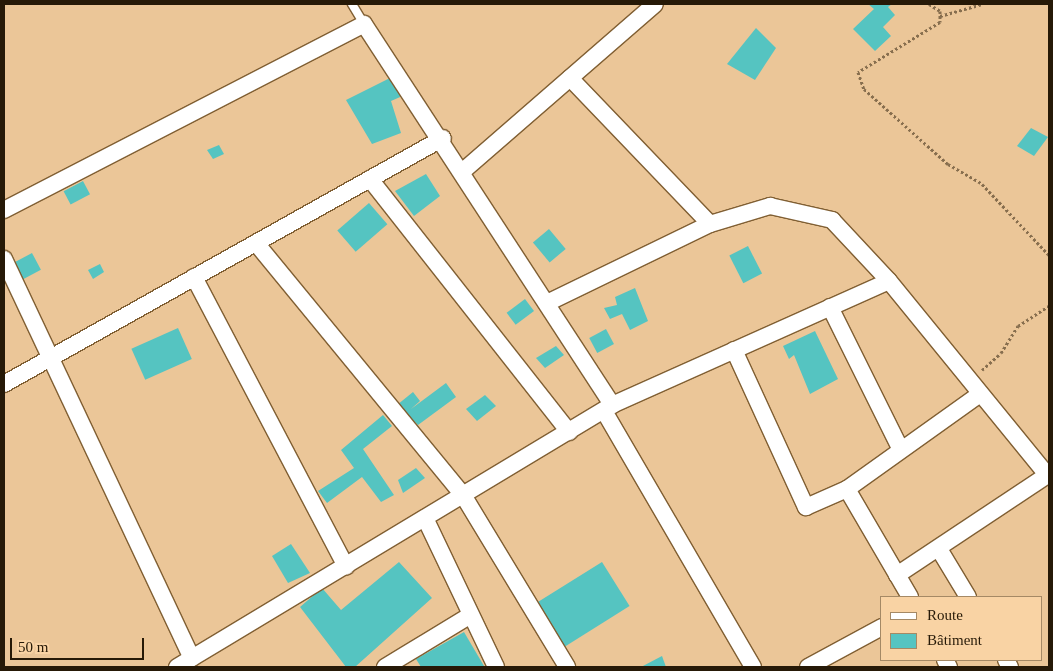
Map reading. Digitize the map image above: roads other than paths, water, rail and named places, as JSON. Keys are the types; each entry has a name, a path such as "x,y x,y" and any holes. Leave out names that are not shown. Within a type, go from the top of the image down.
{"street":[{"path":"464,171 655,4"},
{"path":"4,210 364,24 443,138 547,303 753,667"},
{"path":"570,78 710,224"},
{"path":"4,384 443,138"},
{"path":"370,179 569,432"},
{"path":"547,303 710,224 770,206 832,220 889,281 968,381 1048,474 897,576"},
{"path":"256,243 463,495 568,667"},
{"path":"4,259 54,357 192,658"},
{"path":"194,277 346,566"},
{"path":"177,667 608,408 889,281"},
{"path":"830,307 900,448"},
{"path":"734,350 806,507 847,489 900,448 980,394"},
{"path":"847,489 909,596"},
{"path":"425,518 496,667"},
{"path":"939,549 967,596"},
{"path":"385,667 471,615"},
{"path":"808,667 880,628"}],"lane":[{"path":"352,4 364,24"}]}
